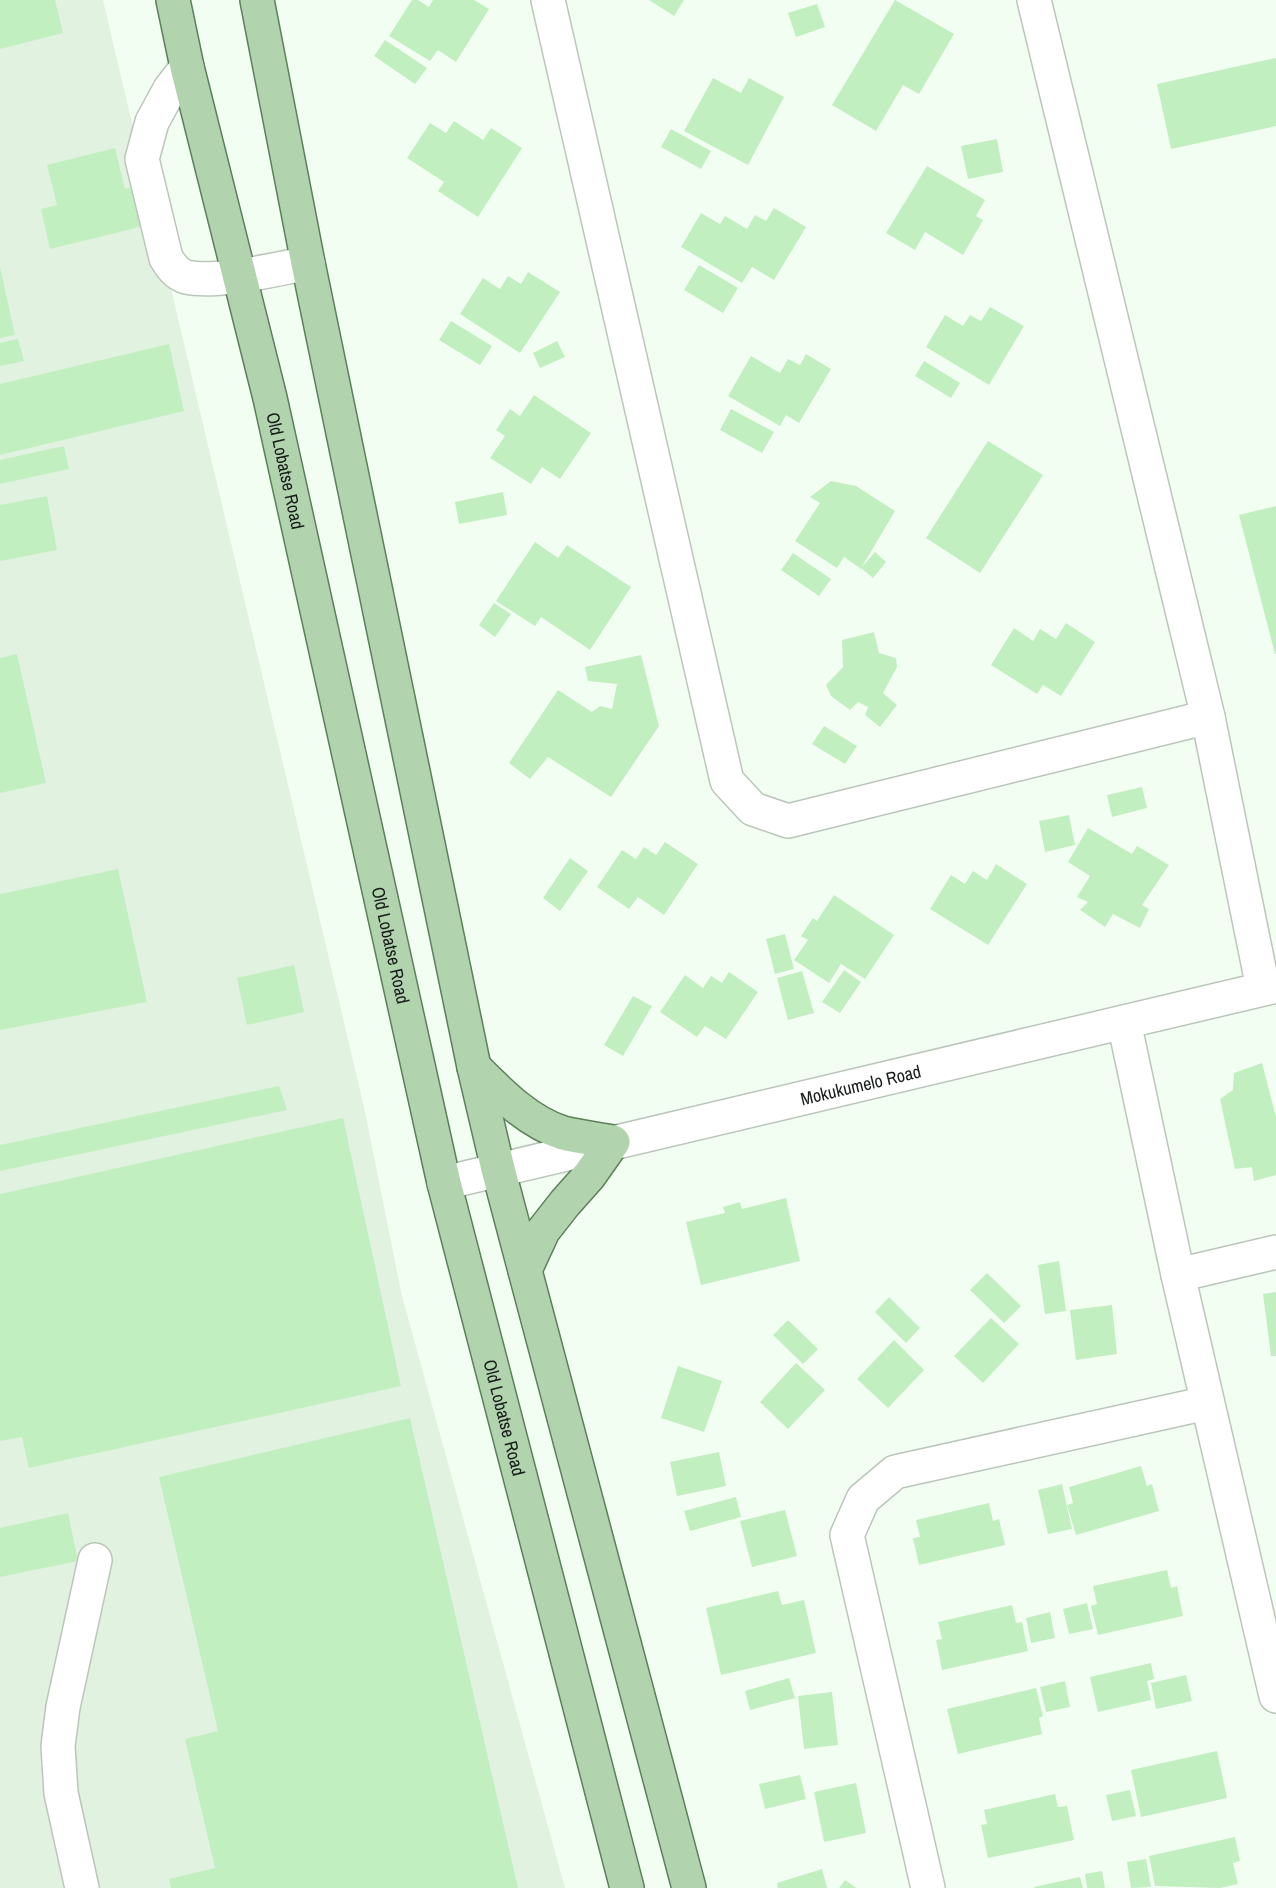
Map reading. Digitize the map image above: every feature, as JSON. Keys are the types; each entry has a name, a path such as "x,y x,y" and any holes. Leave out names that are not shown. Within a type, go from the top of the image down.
{"main road":[{"name":"Old Lobatse Road","path":"173,0 187,67 275,421 444,1183 627,1888"},
{"path":"257,0 308,263 474,1067 498,1169 689,1888"},
{"path":"474,1067 502,1095 539,1123 564,1133 614,1142 543,1232 525,1270"}],"street":[{"path":"548,0 727,781 753,809 788,821 1208,717"},
{"path":"1034,0 1208,717 1269,987"},
{"path":"187,67 170,88 152,122 142,159 166,258 175,271 186,277 217,278 308,263"},
{"name":"Mokukumelo Road","path":"444,1183 1269,987"},
{"path":"1124,1022 1207,1403 1268,1627 1276,1696"},
{"path":"1178,1275 1276,1252"},
{"path":"928,1888 847,1535 863,1499 895,1472 1207,1403"},
{"path":"82,1888 61,1793 58,1746 63,1707 95,1560"}],"shaded area":[{"path":"0,0 103,0 364,1107 402,1296 565,1888 0,1888"}],"building":[{"path":"0,0 55,0 63,33 0,49"},
{"path":"412,0 418,0 429,7 433,0 474,0 489,9 456,62 438,50 430,61 389,36"},
{"path":"649,0 684,0 674,16"},
{"path":"895,0 954,34 919,94 903,85 876,131 832,105"},
{"path":"817,4 825,27 796,37 788,13"},
{"path":"385,40 427,68 415,84 374,56"},
{"path":"1276,58 1276,126 1171,149 1157,84"},
{"path":"713,78 741,93 749,78 784,97 748,165 684,131"},
{"path":"454,121 483,140 491,128 522,148 478,217 438,191 444,182 407,158 430,123 446,133"},
{"path":"671,129 711,151 701,169 661,147"},
{"path":"997,139 1003,172 968,179 961,146"},
{"path":"115,148 125,189 139,185 148,225 50,249 41,209 57,205 47,165"},
{"path":"927,166 985,200 976,216 983,220 963,255 925,232 915,250 886,233"},
{"path":"774,208 806,227 774,280 752,267 742,283 681,247 701,213 720,224 725,216 747,229 755,215 766,221"},
{"path":"699,265 738,288 723,313 684,290"},
{"path":"0,267 15,335 0,338"},
{"path":"528,272 560,292 520,353 460,314 483,278 500,289 508,276 521,284"},
{"path":"990,307 1024,326 989,385 926,347 945,315 963,326 970,315 981,321"},
{"path":"451,321 492,346 480,365 439,340"},
{"path":"18,339 24,361 0,366 0,343"},
{"path":"557,341 565,357 540,368 533,353"},
{"path":"169,344 184,411 0,455 0,384"},
{"path":"806,354 831,369 799,423 786,415 780,426 728,396 751,356 780,373 788,359 800,365"},
{"path":"924,361 960,383 951,398 915,376"},
{"path":"534,395 591,433 560,479 542,467 531,484 490,458 505,436 496,430 510,409 520,416"},
{"path":"731,409 774,432 762,453 720,430"},
{"path":"988,441 1043,475 980,573 926,538"},
{"path":"64,446 69,469 0,484 0,460"},
{"path":"831,481 856,486 895,511 860,570 844,557 837,568 795,541 820,503 810,497"},
{"path":"503,492 507,515 459,524 455,502"},
{"path":"47,496 57,550 0,561 0,505"},
{"path":"1276,506 1276,654 1275,654 1239,515"},
{"path":"535,542 558,558 567,545 631,587 590,650 541,617 535,626 496,601"},
{"path":"875,552 886,562 873,578 861,568"},
{"path":"793,553 831,579 819,596 781,570"},
{"path":"494,603 511,614 495,637 479,625"},
{"path":"1066,623 1095,642 1061,696 1043,685 1037,694 991,665 1014,628 1033,641 1040,629 1056,639"},
{"path":"874,632 879,653 896,658 897,667 883,693 897,705 880,727 865,715 868,707 858,702 850,710 831,696 826,685 843,667 842,640"},
{"path":"17,654 46,783 0,793 0,658"},
{"path":"641,655 659,726 611,797 548,757 530,779 509,763 558,690 592,712 600,706 612,709 617,684 588,681 585,667"},
{"path":"824,726 857,746 845,764 812,744"},
{"path":"1142,787 1147,808 1112,817 1107,795"},
{"path":"1069,815 1075,845 1045,852 1039,821"},
{"path":"1088,828 1132,854 1137,846 1169,865 1142,905 1149,909 1140,928 1113,914 1105,927 1080,910 1088,902 1077,897 1090,876 1068,862"},
{"path":"665,842 698,864 664,915 638,897 629,909 597,887 622,850 636,859 644,847 656,855"},
{"path":"570,858 588,871 560,911 543,898"},
{"path":"996,864 1027,884 988,945 930,909 951,875 965,884 973,871 987,880"},
{"path":"118,869 147,1002 0,1030 0,894"},
{"path":"834,895 894,935 865,979 841,964 829,983 794,960 808,940 801,936 813,918 817,921"},
{"path":"785,934 794,969 775,974 766,939"},
{"path":"294,965 304,1012 247,1025 237,978"},
{"path":"844,970 861,982 840,1013 822,1002"},
{"path":"802,971 814,1013 788,1020 777,978"},
{"path":"729,972 758,992 726,1039 705,1026 697,1037 660,1012 685,975 703,988 711,976 722,983"},
{"path":"633,996 652,1006 623,1056 604,1045"},
{"path":"1262,1063 1276,1117 1276,1175 1254,1181 1252,1167 1235,1169 1220,1099 1233,1090 1234,1073"},
{"path":"279,1086 287,1110 0,1171 0,1145"},
{"path":"343,1118 401,1386 29,1468 22,1437 0,1441 0,1194"},
{"path":"786,1198 800,1261 701,1285 686,1222 725,1213 723,1207 740,1202 742,1209"},
{"path":"1059,1261 1066,1311 1045,1314 1038,1265"},
{"path":"987,1273 1021,1306 1004,1323 970,1290"},
{"path":"1276,1292 1276,1356 1271,1356 1263,1294"},
{"path":"889,1297 920,1328 906,1343 875,1312"},
{"path":"1112,1305 1117,1354 1076,1360 1070,1310"},
{"path":"991,1318 1019,1344 983,1383 954,1356"},
{"path":"788,1320 818,1349 803,1364 773,1335"},
{"path":"894,1340 924,1370 888,1408 857,1379"},
{"path":"796,1363 825,1390 788,1429 760,1402"},
{"path":"678,1366 722,1381 704,1432 661,1418"},
{"path":"410,1418 518,1888 171,1888 169,1879 215,1868 185,1739 218,1731 159,1477"},
{"path":"719,1452 726,1486 677,1496 670,1462"},
{"path":"1141,1466 1147,1486 1152,1484 1159,1511 1076,1535 1067,1505 1073,1503 1069,1487"},
{"path":"1062,1484 1072,1529 1048,1534 1038,1490"},
{"path":"736,1497 741,1517 690,1531 684,1511"},
{"path":"989,1503 993,1521 999,1519 1005,1545 919,1565 913,1538 920,1537 916,1520"},
{"path":"785,1510 797,1556 752,1567 740,1521"},
{"path":"68,1513 78,1561 0,1577 0,1528"},
{"path":"1167,1570 1171,1588 1177,1586 1183,1616 1098,1635 1091,1606 1097,1604 1093,1586"},
{"path":"778,1591 782,1605 804,1600 816,1653 721,1675 706,1608"},
{"path":"1087,1603 1093,1629 1069,1634 1063,1609"},
{"path":"1012,1605 1016,1623 1022,1622 1028,1651 942,1670 936,1640 942,1639 938,1622"},
{"path":"1050,1612 1055,1638 1031,1643 1026,1618"},
{"path":"1151,1663 1154,1679 1147,1681 1151,1700 1098,1712 1090,1677"},
{"path":"1186,1675 1192,1701 1156,1709 1151,1683"},
{"path":"789,1678 795,1698 750,1710 745,1691"},
{"path":"1065,1681 1070,1707 1046,1712 1040,1687"},
{"path":"1036,1688 1043,1716 1039,1718 1042,1734 958,1754 947,1709"},
{"path":"832,1692 838,1745 804,1749 798,1696"},
{"path":"1217,1751 1227,1798 1141,1817 1131,1770"},
{"path":"800,1775 806,1799 765,1809 759,1784"},
{"path":"856,1783 866,1833 824,1842 814,1792"},
{"path":"1130,1790 1136,1816 1112,1821 1106,1795"},
{"path":"1055,1794 1058,1807 1067,1806 1074,1840 988,1858 981,1825 987,1824 984,1810"},
{"path":"1235,1837 1240,1861 1233,1863 1238,1884 1220,1888 1155,1886 1149,1856"},
{"path":"1146,1859 1151,1887 1131,1888 1127,1862"},
{"path":"822,1869 827,1888 778,1888 777,1883"},
{"path":"1102,1871 1105,1888 1087,1888 1085,1874"},
{"path":"1080,1877 1083,1888 1034,1888 1034,1887"},
{"path":"845,1880 856,1888 839,1888"}]}
